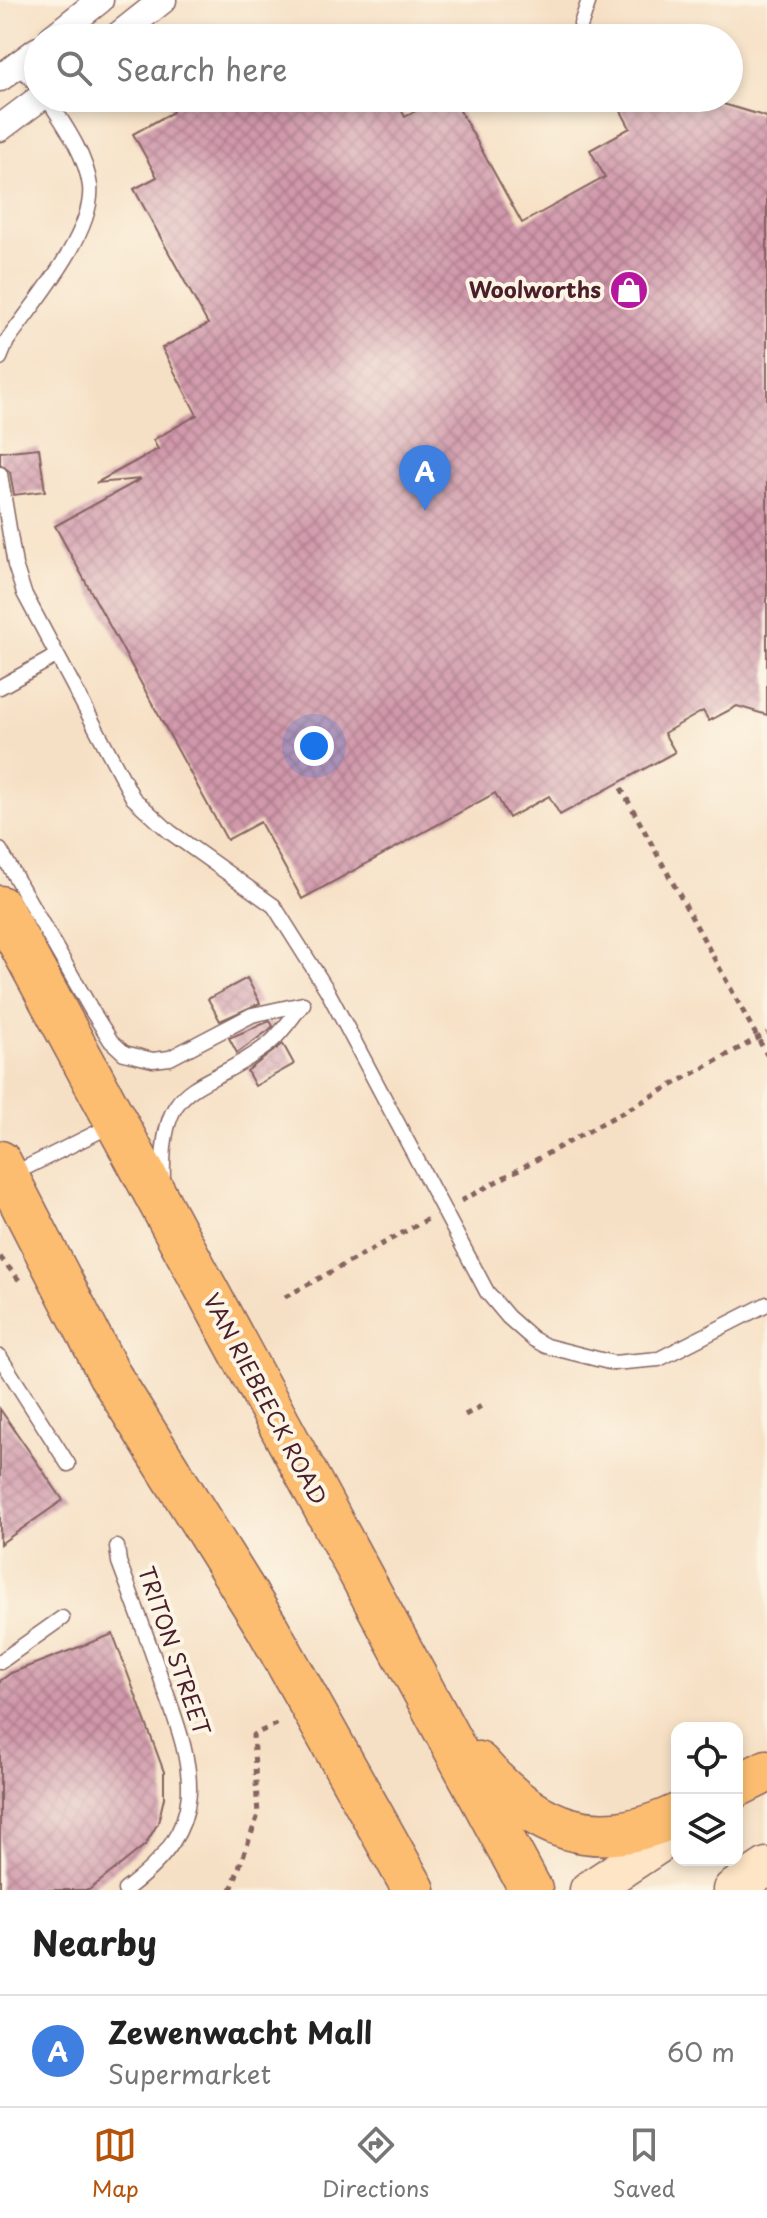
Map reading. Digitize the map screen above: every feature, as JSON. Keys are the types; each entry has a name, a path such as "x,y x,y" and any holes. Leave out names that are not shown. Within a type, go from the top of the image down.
{"main road":[{"name":"VAN RIEBEECK ROAD","path":"0,907 426,1701 531,1890"},
{"path":"3,1173 109,1374 267,1627 414,1890"},
{"path":"426,1701 506,1795 545,1820 598,1834 624,1834 671,1818"},
{"path":"743,1783 767,1772"},
{"path":"743,1788 767,1772"},
{"path":"589,1890 671,1836"},
{"path":"732,1890 767,1867"}],"street":[{"path":"70,24 100,0"},
{"path":"133,24 163,0"},
{"path":"0,128 24,110"}],"lane":[{"path":"581,24 589,0"},
{"path":"0,358 7,341 78,236 86,213 90,190 88,175 54,112"},
{"path":"0,474 15,565 24,593 133,798 170,832 274,906 327,990 487,1292 508,1317 533,1339 565,1352 613,1363 659,1359 767,1304"},
{"path":"0,687 56,656"},
{"path":"0,850 92,1011 111,1041 124,1053 153,1060 170,1058 252,1015 303,1004 266,1046 195,1085 180,1098 162,1159 164,1210"},
{"path":"3,1173 115,1123"},
{"path":"0,1357 68,1464"},
{"name":"TRITON STREET","path":"117,1547 119,1562 184,1740 190,1775 189,1800 176,1838 157,1866 125,1890"},
{"path":"0,1662 62,1618"}],"path":[{"path":"621,788 767,1055"},
{"path":"285,1297 767,1033"},
{"path":"465,1415 485,1404"},
{"path":"231,1890 258,1815 253,1735 283,1721"}],"building":[{"path":"743,110 767,117 767,715 737,706 709,721 703,711 664,733 675,752 560,815 549,796 509,818 495,793 302,899 260,822 227,840 55,526 141,479 96,483 158,449 153,440 197,415 162,348 208,324 134,189 157,177 133,134 173,112 402,112 405,117 414,112 461,112 522,223 605,177 590,150 630,128 621,112"},
{"path":"39,448 45,491 14,495 10,472 0,464 0,452"},
{"path":"247,978 260,1003 220,1021 208,999"},
{"path":"270,1021 273,1026 269,1030 237,1053 229,1038"},
{"path":"283,1044 294,1064 255,1086 247,1071"},
{"path":"0,1409 63,1500 0,1544"},
{"path":"113,1634 164,1772 164,1798 158,1823 145,1845 89,1890 0,1890 0,1681 11,1673"}],"place":[{"name":"Woolworths","path":"629,290"},
{"name":"Zewenwacht Mall","path":"425,511"}]}
